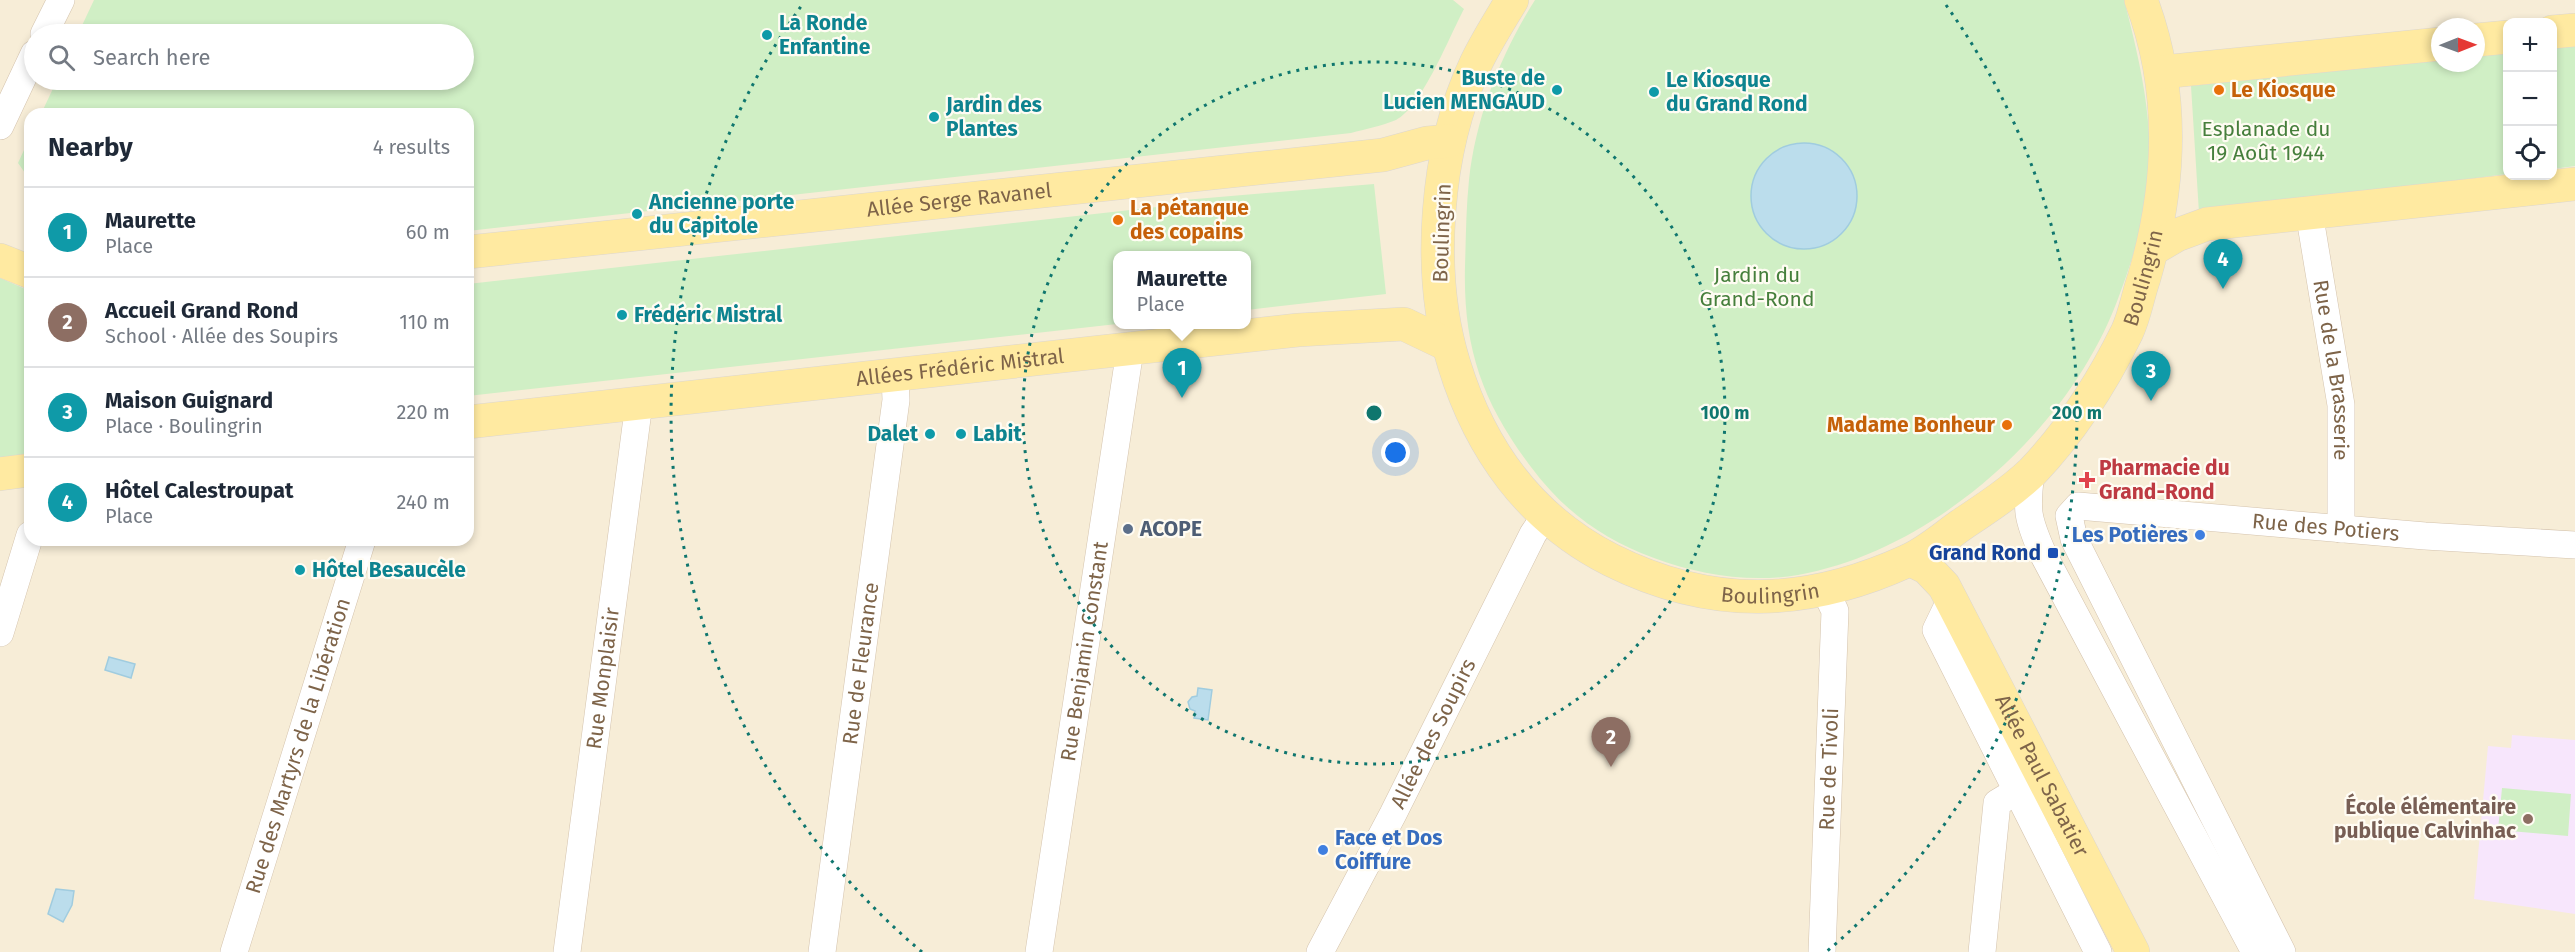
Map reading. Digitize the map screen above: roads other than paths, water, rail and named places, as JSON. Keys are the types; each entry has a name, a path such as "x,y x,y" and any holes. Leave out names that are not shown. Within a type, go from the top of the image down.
{"main road":[{"name":"Boulingrin","path":"1512,0 1475,64 1449,141 1442,181 1440,284 1448,345 1476,424 1518,487 1546,515 1595,551 1640,574 1686,590 1731,596 1793,595 1825,590 1911,560 1990,505 2031,472 2095,392 2129,328 2153,249 2164,183 2166,131 2162,72 2141,0"},
{"path":"2557,32 2575,30"},
{"path":"2485,39 2503,37"},
{"path":"2162,72 2431,45"},
{"name":"Allée Serge Ravanel","path":"474,251 1373,156 1427,143 1449,141"},
{"path":"2153,249 2177,235 2207,224 2575,184"},
{"path":"0,260 24,270"},
{"name":"Allées Frédéric Mistral","path":"474,421 1298,330 1391,324 1418,329 1448,345"},
{"path":"0,474 24,472"},
{"name":"Allée Paul Sabatier","path":"1911,560 1937,576 1951,599 2133,952"}],"street":[{"path":"49,24 61,0"},
{"path":"0,126 24,75"},
{"name":"Rue de la Brasserie","path":"2309,212 2341,405 2341,529"},
{"name":"Rue Benjamin Constant","path":"1039,952 1130,350"},
{"name":"Rue de Fleurance","path":"822,952 896,400 895,375"},
{"name":"Rue Monplaisir","path":"567,952 639,403"},
{"path":"2031,472 2027,505 2029,522 2255,952"},
{"name":"Rue des Potiers","path":"2137,666 2074,539 2069,516 2078,506 2341,529 2575,545"},
{"name":"Allée des Soupirs","path":"1320,952 1394,814 1533,534 1546,515"},
{"path":"0,633 27,546"},
{"name":"Rue des Martyrs de la Libération","path":"234,952 360,546"},
{"name":"Rue de Tivoli","path":"1822,952 1835,611 1825,590"},
{"name":"Allée Paul Sabatier","path":"1951,599 1936,630 2098,952"},
{"path":"2111,681 2137,666 2282,952"},
{"path":"1982,952 1997,803 2017,791"}],"water":[{"path":"1804,143 1824,147 1842,158 1853,176 1857,196 1853,216 1842,234 1824,245 1804,249 1784,245 1766,234 1755,216 1751,196 1755,176 1766,158 1784,147"},
{"path":"109,657 135,664 131,678 105,670"},
{"path":"1198,688 1212,690 1208,720 1194,718 1195,711 1190,709 1188,702 1192,697 1197,696"},
{"path":"56,889 74,891 72,905 63,922 48,914"}],"place":[{"name":"La Ronde Enfantine","path":"767,35"},
{"name":"Buste de Lucien MENGAUD","path":"1557,90"},
{"name":"Le Kiosque","path":"2219,90"},
{"name":"Le Kiosque du Grand Rond","path":"1654,92"},
{"name":"Jardin des Plantes","path":"934,117"},
{"name":"Ancienne porte du Capitole","path":"637,214"},
{"name":"La pétanque des copains","path":"1118,220"},
{"name":"Hôtel Calestroupat","path":"2223,289"},
{"name":"Frédéric Mistral","path":"622,315"},
{"name":"Maurette","path":"1182,398"},
{"name":"Maison Guignard","path":"2151,401"},
{"name":"Madame Bonheur","path":"2007,425"},
{"name":"Dalet","path":"930,434"},
{"name":"Labit","path":"961,434"},
{"name":"Pharmacie du Grand-Rond","path":"2087,480"},
{"name":"ACOPE","path":"1128,529"},
{"name":"Les Potières","path":"2200,535"},
{"name":"Grand Rond","path":"2053,553"},
{"name":"Hôtel Besaucèle","path":"300,570"},
{"name":"Accueil Grand Rond","path":"1611,767"},
{"name":"École élémentaire publique Calvinhac","path":"2528,819"},
{"name":"Face et Dos Coiffure","path":"1323,850"}],"park label":[{"name":"Esplanade du 19 Août 1944","path":"2266,141"},
{"name":"Jardin du Grand-Rond","path":"1757,287"}]}
